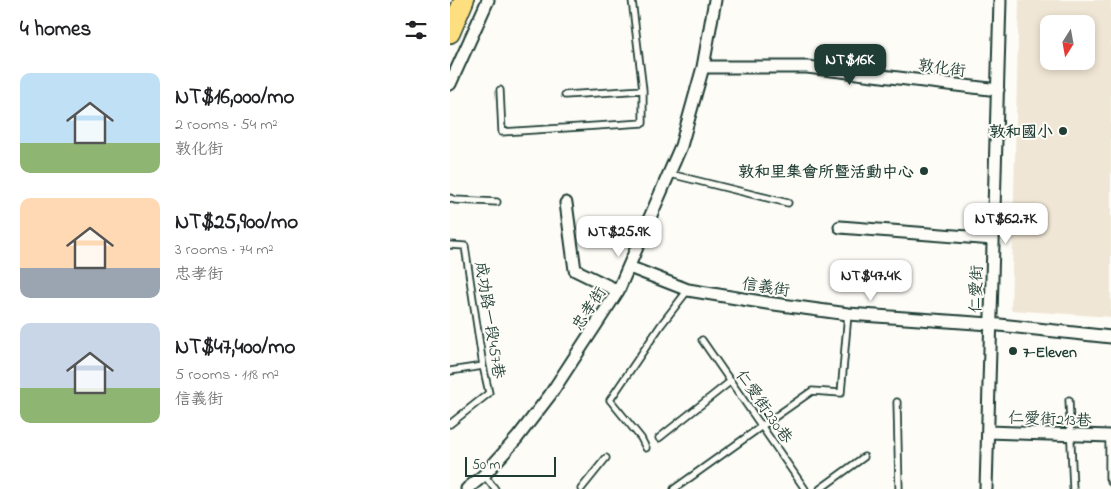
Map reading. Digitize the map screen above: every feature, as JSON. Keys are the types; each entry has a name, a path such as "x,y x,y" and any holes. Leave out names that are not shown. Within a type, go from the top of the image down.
{"main road":[{"path":"450,33 464,0"}],"street":[{"path":"450,84 488,0"},
{"name":"忠孝街","path":"467,489 484,476 517,438 550,395 618,291 681,146 703,67 715,0"},
{"name":"仁愛街","path":"986,489 1000,0"},
{"name":"敦化街","path":"703,67 807,68 998,90"},
{"path":"566,203 575,270 618,291"},
{"path":"840,227 993,239"},
{"name":"信義街","path":"629,267 688,290 767,303 848,314 990,324 1111,336"},
{"name":"仁愛街213巷","path":"988,432 1110,436"}],"lane":[{"path":"500,90 502,132 643,123 643,90 632,0"},
{"path":"564,95 643,90"},
{"path":"670,174 788,203"},
{"path":"450,198 455,200 497,202"},
{"name":"成功路一段457巷","path":"450,245 465,246 483,366 489,392 450,424"},
{"path":"646,448 641,438 610,400 688,290"},
{"path":"674,489 812,391 841,393 848,314"},
{"name":"仁愛街230巷","path":"702,340 805,489"},
{"path":"450,371 483,366"},
{"path":"659,438 731,381"},
{"path":"1069,400 1073,489"},
{"path":"897,402 899,489"},
{"path":"1110,436 1109,478 1111,482"},
{"path":"581,489 606,458"},
{"path":"820,489 864,458"},
{"path":"484,476 495,489"}],"shaded area":[{"name":"敦和國小","path":"1019,0 1111,0 1111,317 1011,310"}],"place":[{"name":"敦和國小","path":"1063,131"},
{"name":"敦和里集會所暨活動中心","path":"924,171"},
{"name":"7-Eleven","path":"1013,351"}]}
